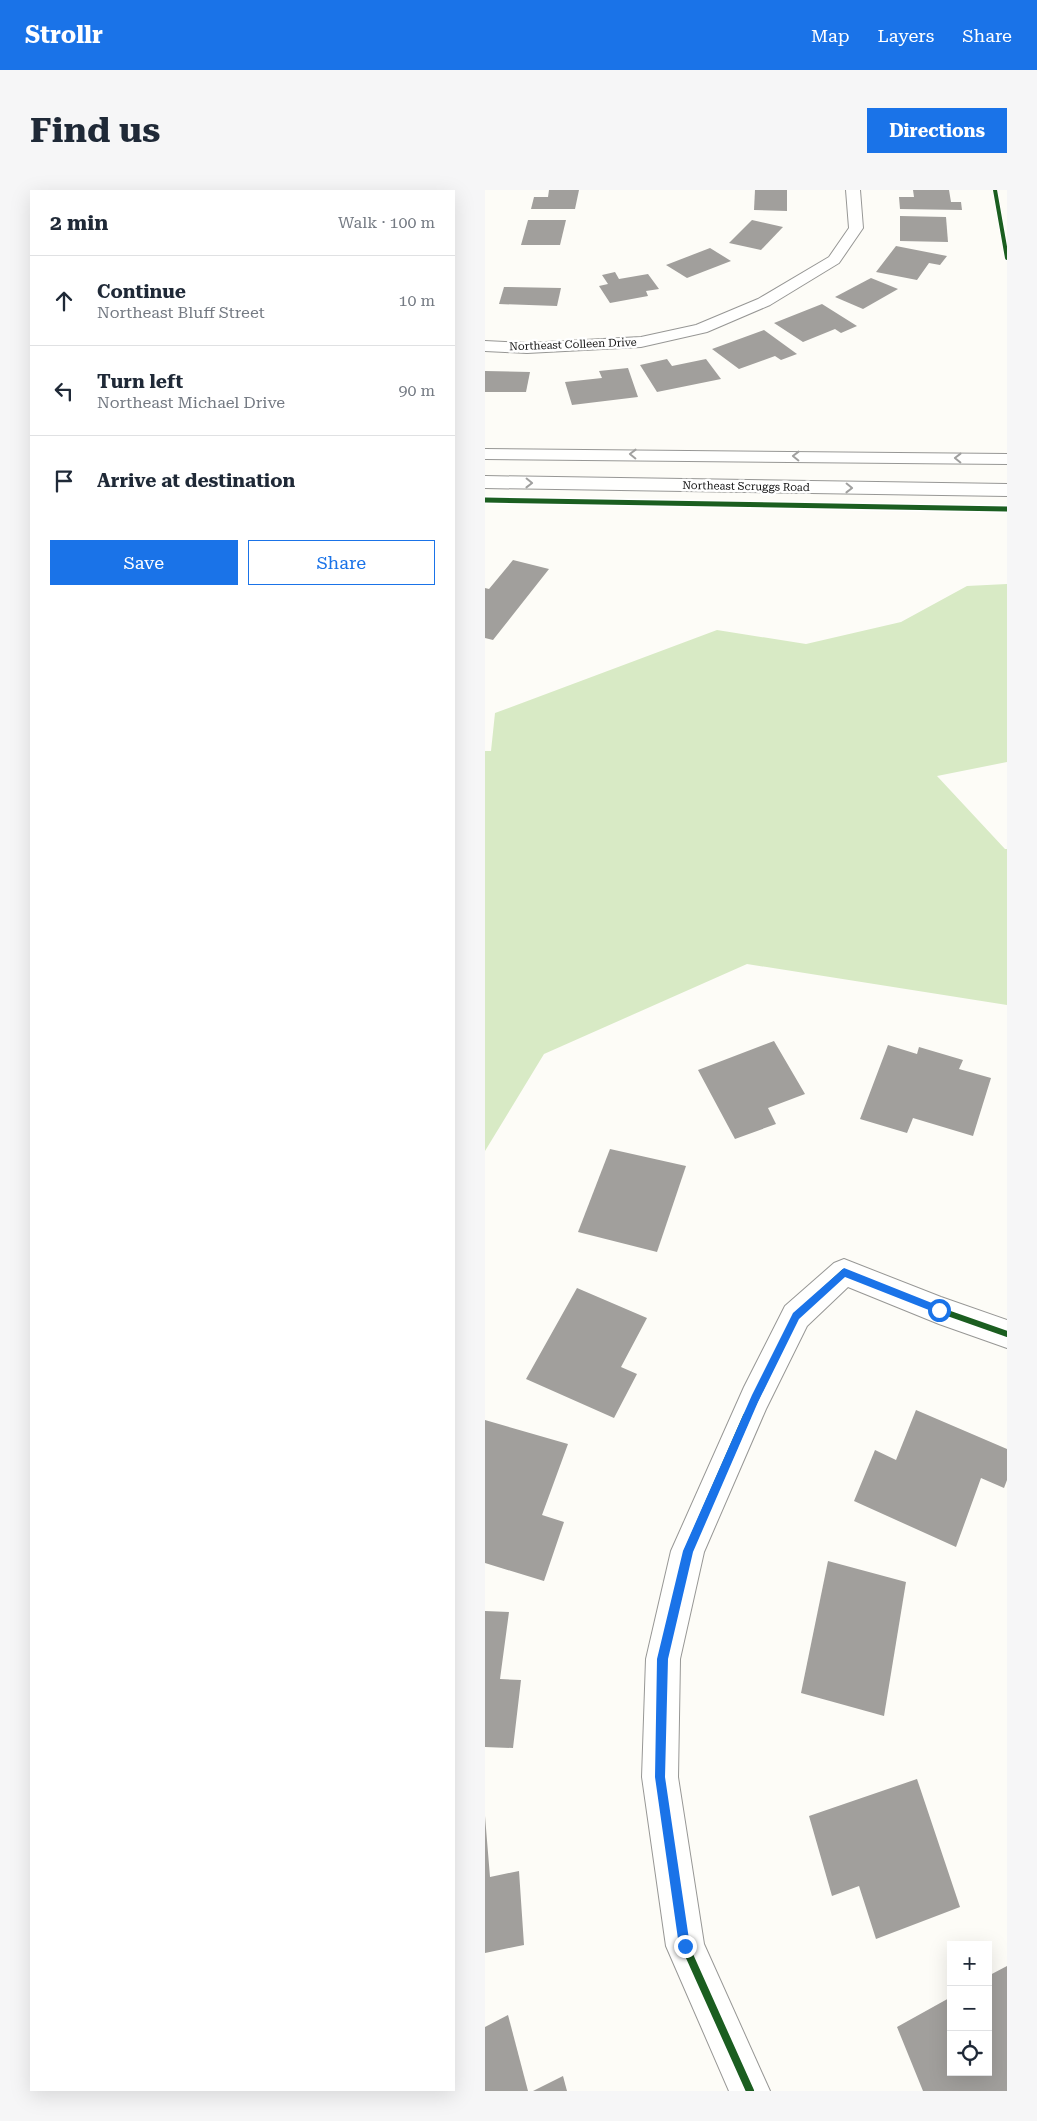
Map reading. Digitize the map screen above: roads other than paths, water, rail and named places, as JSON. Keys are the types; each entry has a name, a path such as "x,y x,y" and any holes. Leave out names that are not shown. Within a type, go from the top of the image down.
{"street":[{"name":"Northeast Colleen Drive","path":"485,346 527,348 641,342 701,329 764,302 834,260 857,228 853,190"},
{"path":"485,454 1007,459"},
{"name":"Northeast Scruggs Road","path":"485,482 1007,490"},
{"path":"750,2091 685,1946 660,1777 663,1659 688,1551 755,1398 796,1316 844,1272 939,1310 1007,1334"}]}
